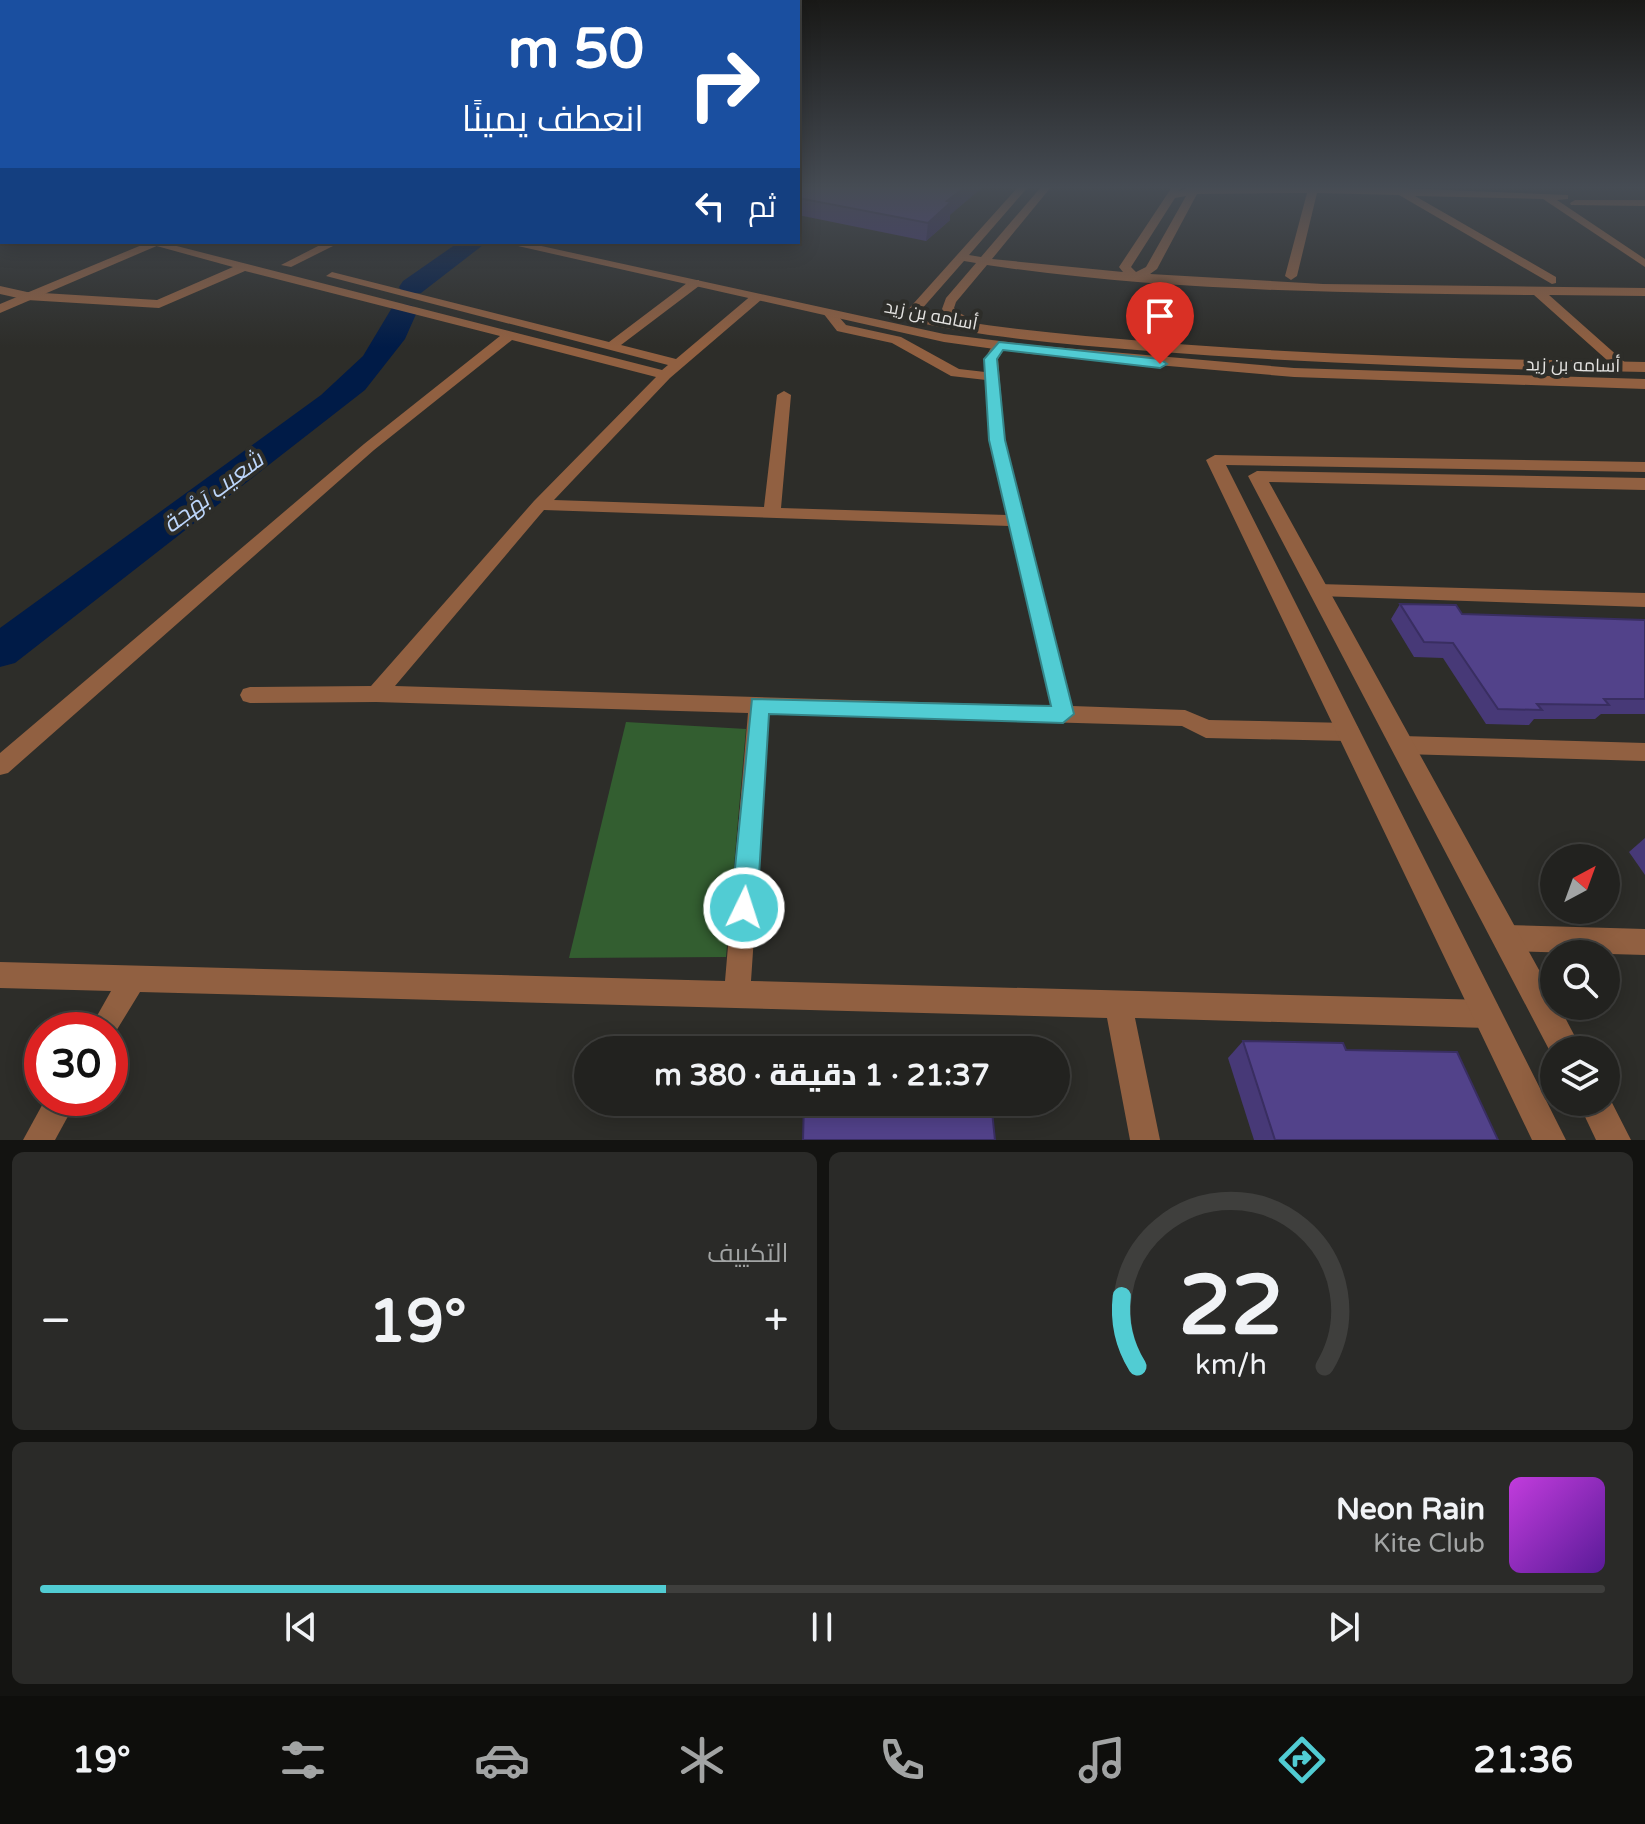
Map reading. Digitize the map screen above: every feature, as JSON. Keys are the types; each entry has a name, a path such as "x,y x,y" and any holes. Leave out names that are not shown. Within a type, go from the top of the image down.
{"street":[{"path":"909,316 976,240"},
{"path":"975,327 958,320 948,309 950,301 1001,240"},
{"path":"1125,267 1142,240"},
{"path":"1135,277 1151,269 1167,240"},
{"path":"1291,276 1300,240"},
{"path":"1483,240 1552,280"},
{"path":"1612,240 1645,264"},
{"path":"2,292 124,244"},
{"path":"0,309 152,244"},
{"path":"158,244 510,335 672,369"},
{"path":"206,244 611,347 672,369"},
{"path":"287,265 331,244"},
{"name":"أسامه بن زيد","path":"515,244 829,313 999,346 1222,370 1397,380 1645,384"},
{"name":"أسامه بن زيد","path":"575,244 909,316 975,327 1221,353 1388,363 1645,367"},
{"path":"965,253 1135,277 1311,288 1645,292"},
{"path":"987,257 1291,276 1645,281"},
{"path":"2,292 159,304 244,267"},
{"path":"1125,267 1135,277"},
{"path":"611,347 695,283"},
{"path":"1537,291 1622,366"},
{"path":"376,694 540,505 672,369 757,297"},
{"path":"829,313 842,328 896,340 956,373 992,377"},
{"path":"0,766 369,447 510,335"},
{"path":"999,346 991,359 997,440 1063,714"},
{"path":"1221,353 1222,370"},
{"path":"772,513 784,395"},
{"path":"1549,1140 1215,460 1645,467"},
{"path":"1558,1036 1257,476 1645,484"},
{"path":"540,505 1016,521"},
{"path":"1318,590 1645,600"},
{"path":"250,695 376,694 1185,718 1206,729 1349,732"},
{"path":"737,995 759,705"},
{"path":"1402,745 1645,752"},
{"path":"1506,938 1645,942"},
{"path":"0,975 1487,1014"},
{"path":"114,1012 133,979"},
{"path":"1118,1004 1145,1140"},
{"path":"38,1140 52,1116"},
{"path":"1601,1116 1614,1140"}],"green space":[{"path":"626,722 746,729 726,957 569,958"}],"building":[{"path":"1400,604 1456,605 1462,614 1645,620 1645,699 1604,699 1609,705 1537,704 1542,710 1498,709 1453,643 1424,642"},
{"path":"1243,1041 1343,1043 1346,1050 1457,1052 1498,1140 1275,1140"},
{"path":"804,1116 992,1116 995,1140 803,1140"}],"waterway":[{"name":"شعيب بَهْجة","path":"412,287 472,244"},
{"name":"شعيب بَهْجة","path":"0,651 332,402 374,362 403,312"}],"route":[{"path":"744,908 759,705 1063,714 997,440 991,359 999,346 1160,364"}]}
